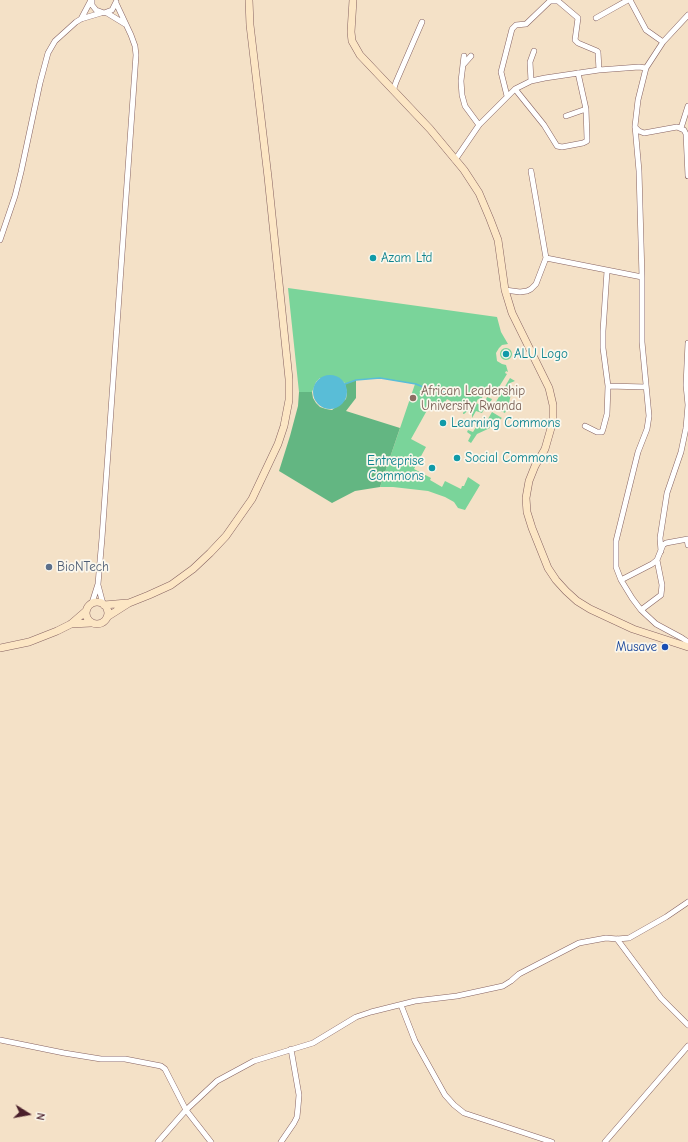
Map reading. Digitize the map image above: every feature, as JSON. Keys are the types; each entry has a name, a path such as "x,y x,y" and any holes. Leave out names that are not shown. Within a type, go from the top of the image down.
{"main road":[{"path":"71,624 102,623 107,617 129,603 171,585 202,561 226,536 252,499 278,444 284,426 288,400 289,379 268,177 250,25 249,0"},
{"path":"353,0 351,32 352,41 360,55 430,129 464,170 479,193 498,240 505,290 512,313 549,388 553,405 553,421 550,436 546,449 528,481 526,498 527,512 532,528 548,568 566,592 590,609 633,629 688,647"},
{"path":"0,648 29,642 71,624 86,611 92,603 129,603"},
{"path":"104,604 108,610 107,617"},
{"path":"86,611 87,617 91,623"}],"street":[{"path":"92,0 94,8 126,25"},
{"path":"0,240 18,184 48,53 55,41 81,19 92,0"},
{"path":"596,18 629,0 646,30 663,42"},
{"path":"81,19 112,10 116,1"},
{"path":"92,603 98,584 136,55 135,46 116,1"},
{"path":"507,96 501,72 512,29 516,25 526,24 550,1 558,1 578,18 575,40 578,44 597,50 599,70"},
{"path":"688,15 663,42 646,68 638,100 635,126 639,172 642,342 648,416 647,428 638,452 616,541 616,566 621,580 632,598 656,624 688,642"},
{"path":"393,91 422,22"},
{"path":"531,81 530,62 534,51"},
{"path":"464,56 461,81 462,95 465,106 479,125"},
{"path":"463,65 471,56"},
{"path":"455,160 479,125 515,89 531,81 599,70 639,66 646,68"},
{"path":"515,89 544,125 557,146 562,148 583,144 587,141 586,109 578,73"},
{"path":"681,128 688,106"},
{"path":"566,116 586,109"},
{"path":"635,126 639,131 644,133 681,128"},
{"path":"681,128 686,134 688,176"},
{"path":"505,290 520,292 531,289 536,284 546,258 531,171"},
{"path":"546,258 642,277"},
{"path":"585,426 597,432 602,432 606,414 608,386 603,336 607,271"},
{"path":"661,551 660,538 667,493 681,452 686,428 688,405 686,385 688,343"},
{"path":"608,386 646,387"},
{"path":"621,580 657,560 663,545 666,543 687,539 688,545"},
{"path":"642,610 661,595 662,585 657,560"},
{"path":"98,584 104,604"},
{"path":"158,1142 186,1110 217,1081 254,1061 313,1043 356,1017 371,1012 415,1000 457,996 503,986 519,974 579,943 606,938 629,938 666,917 688,902"},
{"path":"617,939 661,998 688,1025"},
{"path":"401,1005 415,1041 445,1095 454,1105 464,1113 552,1142"},
{"path":"0,1040 101,1059 125,1059 161,1066 165,1069 186,1110 211,1142"},
{"path":"605,1142 688,1046"},
{"path":"281,1142 297,1117 299,1095 291,1049"}],"green space":[{"path":"288,288 497,317 501,332 508,344 502,345 499,348 496,353 497,361 506,365 508,372 506,371 505,373 507,374 494,395 490,393 484,394 481,400 478,399 476,403 483,406 487,397 492,399 490,403 488,402 482,413 476,411 472,418 472,407 463,414 464,409 447,399 441,410 430,405 411,439 426,447 414,469 431,478 430,480 442,487 445,481 461,489 468,477 480,485 465,510 458,508 454,502 445,497 428,491 380,487 415,384 380,378 356,380 345,384 344,382 320,378 316,382 312,392 299,392"},
{"path":"504,348 508,348 512,354 508,360 504,360 500,356 500,352"},
{"path":"510,378 515,381 510,383 511,394 505,413 493,407"},
{"path":"356,380 356,398 346,411 400,428 380,487 355,491 332,503 279,471 298,406 299,392 312,392 313,398 320,407 332,410 346,399 347,393 345,384"},
{"path":"492,412 502,418 490,428 477,434 471,443 468,441 471,435 467,432 468,430 473,432 479,422 485,424"}],"water":[{"path":"327,375 333,375 337,376 344,382 347,392 346,399 340,406 333,409 327,409 323,408 316,402 313,395 313,389 314,385 320,378"}],"waterway":[{"path":"345,384 356,380 380,378 416,384 423,387 431,386 446,393"}],"place":[{"name":"Azam Ltd","path":"373,258"},
{"name":"ALU Logo","path":"506,354"},
{"name":"African Leadership University Rwanda","path":"413,398"},
{"name":"Learning Commons","path":"443,423"},
{"name":"Social Commons","path":"457,458"},
{"name":"Entreprise Commons","path":"432,468"},
{"name":"BioNTech","path":"49,567"},
{"name":"Musave","path":"665,647"}]}
